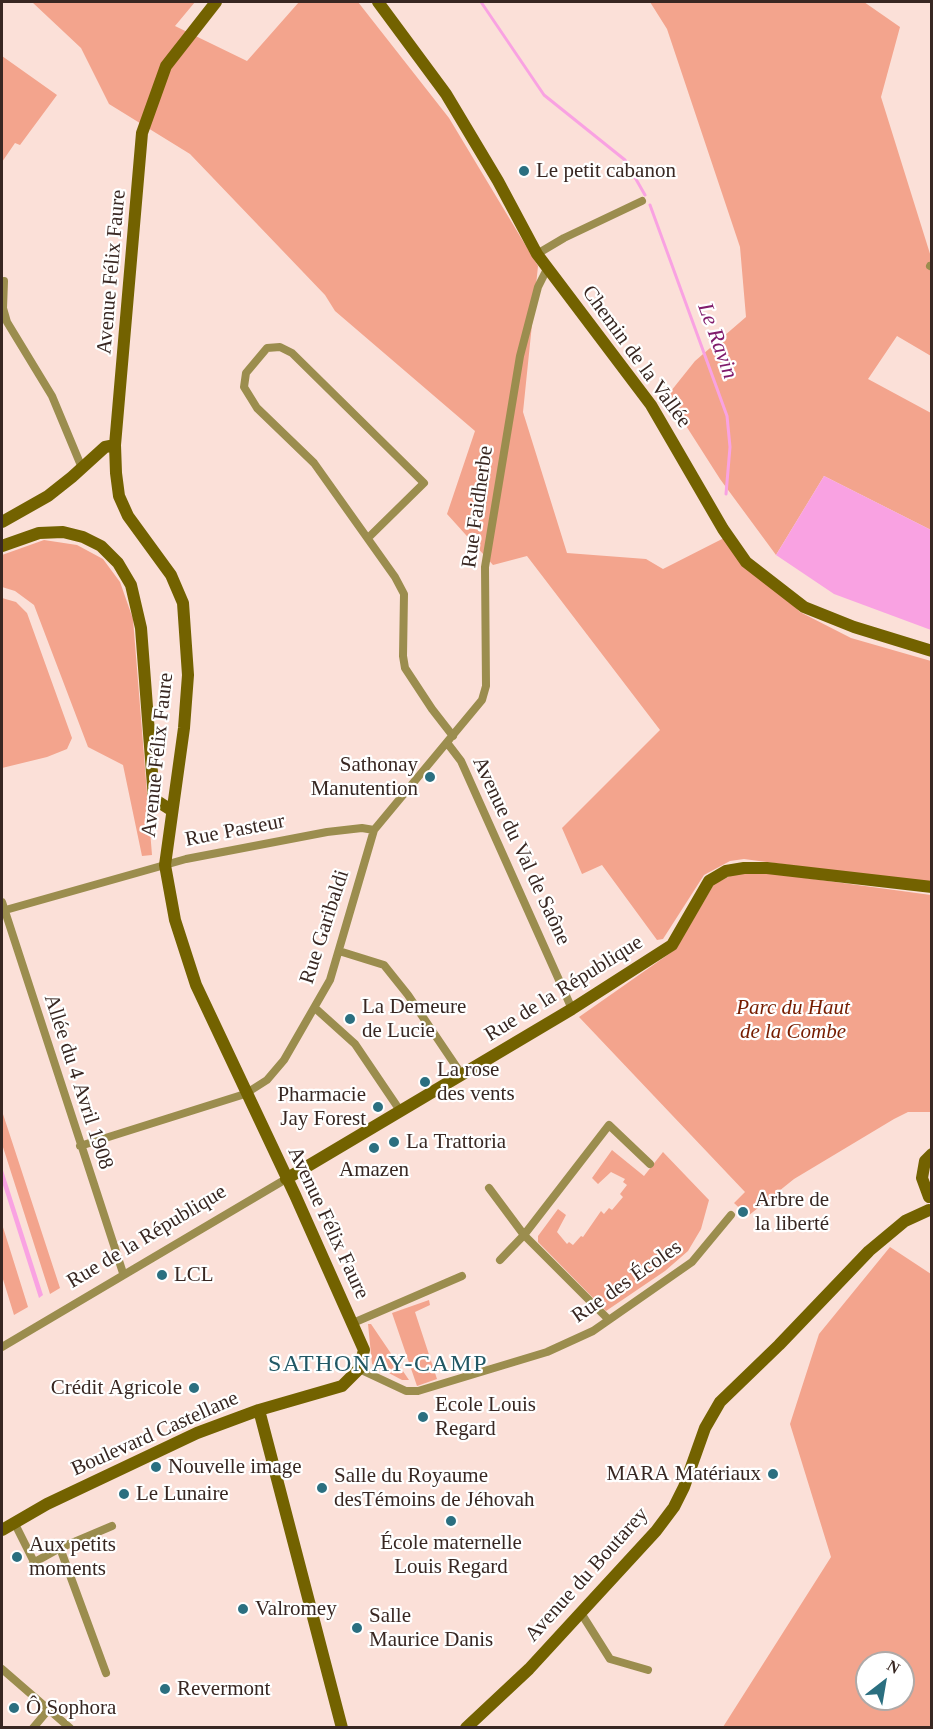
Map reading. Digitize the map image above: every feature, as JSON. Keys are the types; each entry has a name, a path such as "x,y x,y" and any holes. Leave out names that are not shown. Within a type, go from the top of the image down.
{"street":[{"name":"Avenue Félix Faure","path":"216,2 166,66 142,134 115,445 119,496 140,535 171,575 183,603 187,686 184,728 165,865 175,920 196,986 353,1323 364,1350 359,1369"},
{"name":"Chemin de la Vallée","path":"378,2 446,94 547,269 651,405 723,529 746,562 804,607 864,630 932,651"},
{"path":"537,254 564,238 642,201"},
{"name":"Rue Faidherbe","path":"451,740 477,709 486,686 485,567 520,356 538,287 547,269"},
{"path":"4,281 3,308 8,322 52,396 82,468"},
{"name":"Avenue du Val de Saône","path":"368,538 424,483 292,353 280,347 267,348 246,373 244,387 257,408 314,463 395,577 404,594 403,656 405,668 451,740 572,1009"},
{"path":"2,522 48,496 105,447 115,445"},
{"path":"2,546 39,533 63,532 83,537 101,546 118,563 131,585 141,628 154,799 171,810"},
{"name":"Rue Garibaldi","path":"80,1146 245,1094 267,1080 284,1060 330,980 374,830 451,740"},
{"name":"Rue Pasteur","path":"2,908 237,848 327,832 362,828 374,830"},
{"name":"Rue de la République","path":"2,1347 123,1273 401,1112 572,1009 672,945 709,880 726,871 767,868 932,888"},
{"name":"Allée du 4 Avril 1908","path":"2,908 123,1273"},
{"path":"339,951 384,965 408,995 462,1075"},
{"path":"315,1008 354,1044 401,1112"},
{"path":"500,1260 524,1235 609,1125 650,1164"},
{"path":"930,1203 922,1178 923,1168 932,1154"},
{"path":"932,1161 928,1168 932,1180"},
{"path":"489,1188 524,1235 608,1319"},
{"name":"Avenue du Boutarey","path":"466,1728 529,1669 674,1507 684,1487 705,1428 720,1402 779,1345 869,1251 930,1203"},
{"name":"Rue des Écoles","path":"359,1369 406,1391 418,1391 547,1352 593,1331 692,1262 731,1215"},
{"path":"353,1323 462,1276"},
{"name":"Boulevard Castellane","path":"2,1530 181,1440 259,1410 342,1386 359,1369"},
{"path":"259,1410 342,1728"},
{"path":"14,1522 34,1565 60,1548 112,1526"},
{"path":"60,1548 106,1672"},
{"path":"581,1613 610,1659 648,1670"},
{"path":"2,1669 70,1728"},
{"path":"33,1728 49,1709"}],"green space":[{"path":"32,2 195,2 175,26 247,61 299,2 358,2 449,118 538,266 523,412 567,553 646,559 663,569 724,538 800,612 851,638 931,661 931,884 744,859 730,861 704,875 663,939 657,940 602,865 582,874 562,828 660,730 527,556 493,565 447,514 475,431 335,311 325,295 190,154 109,104 81,48"},
{"path":"650,2 864,2 900,27 881,97 931,257 931,356 897,336 868,379 931,413 931,530 824,476 776,555 720,479 667,396 695,361 746,317 740,247 667,29"},
{"path":"2,56 57,95 20,145 15,143 2,162"},
{"path":"44,540 77,545 103,559 120,582 133,619 152,855 142,856 123,765 88,747 34,605 15,591 2,587 2,555"},
{"path":"2,598 16,602 27,613 72,738 67,749 47,757 2,768"},
{"name":"Parc du Haut de la Combe","path":"769,873 931,895 931,1112 908,1112 894,1119 794,1179 748,1216 734,1203 745,1192 579,1017 676,949 714,884 734,874"},
{"path":"2,1111 60,1288 50,1294 2,1144"},
{"path":"612,1150 644,1176 663,1152 709,1200 701,1229 688,1251 665,1271 606,1311 538,1242 538,1236 558,1209 566,1215 557,1232 567,1244 569,1242 573,1245 581,1236 583,1237 601,1211 604,1214 609,1208 612,1210 623,1197 620,1194 627,1185 623,1182 625,1179 611,1172 598,1184 592,1178"},
{"path":"2,1224 28,1307 14,1315 2,1276"},
{"path":"890,1247 931,1274 931,1727 723,1727 831,1557 790,1424 819,1334"},
{"path":"429,1300 430,1305 415,1312 437,1379 417,1386 392,1313"},
{"path":"368,1324 371,1324 409,1380 402,1380 372,1364"}],"shaded area":[{"path":"824,476 931,530 931,630 834,594 776,555"},
{"path":"2,1167 43,1295 39,1298 2,1182"}],"waterway":[{"name":"Le Ravin","path":"481,2 544,95 625,160 645,195"},
{"name":"Le Ravin","path":"650,205 727,416 730,447 726,494"}],"place":[{"name":"Le petit cabanon","path":"524,171"},
{"name":"Sathonay Manutention","path":"430,777"},
{"name":"La Demeure de Lucie","path":"350,1019"},
{"name":"La rose des vents","path":"425,1082"},
{"name":"Pharmacie Jay Forest","path":"378,1107"},
{"name":"La Trattoria","path":"394,1142"},
{"name":"Amazen","path":"374,1148"},
{"name":"Arbre de la liberté","path":"743,1212"},
{"name":"LCL","path":"162,1275"},
{"name":"Crédit Agricole","path":"194,1388"},
{"name":"Ecole Louis Regard","path":"423,1417"},
{"name":"Nouvelle image","path":"156,1467"},
{"name":"MARA Matériaux","path":"773,1474"},
{"name":"Salle du Royaume desTémoins de Jéhovah","path":"322,1488"},
{"name":"Le Lunaire","path":"124,1494"},
{"name":"École maternelle Louis Regard","path":"451,1521"},
{"name":"Aux petits moments","path":"17,1557"},
{"name":"Valromey","path":"243,1609"},
{"name":"Salle Maurice Danis","path":"357,1628"},
{"name":"Revermont","path":"165,1689"},
{"name":"Ô Sophora","path":"14,1708"}],"district":[{"name":"SATHONAY-CAMP","path":"378,1365"}]}
